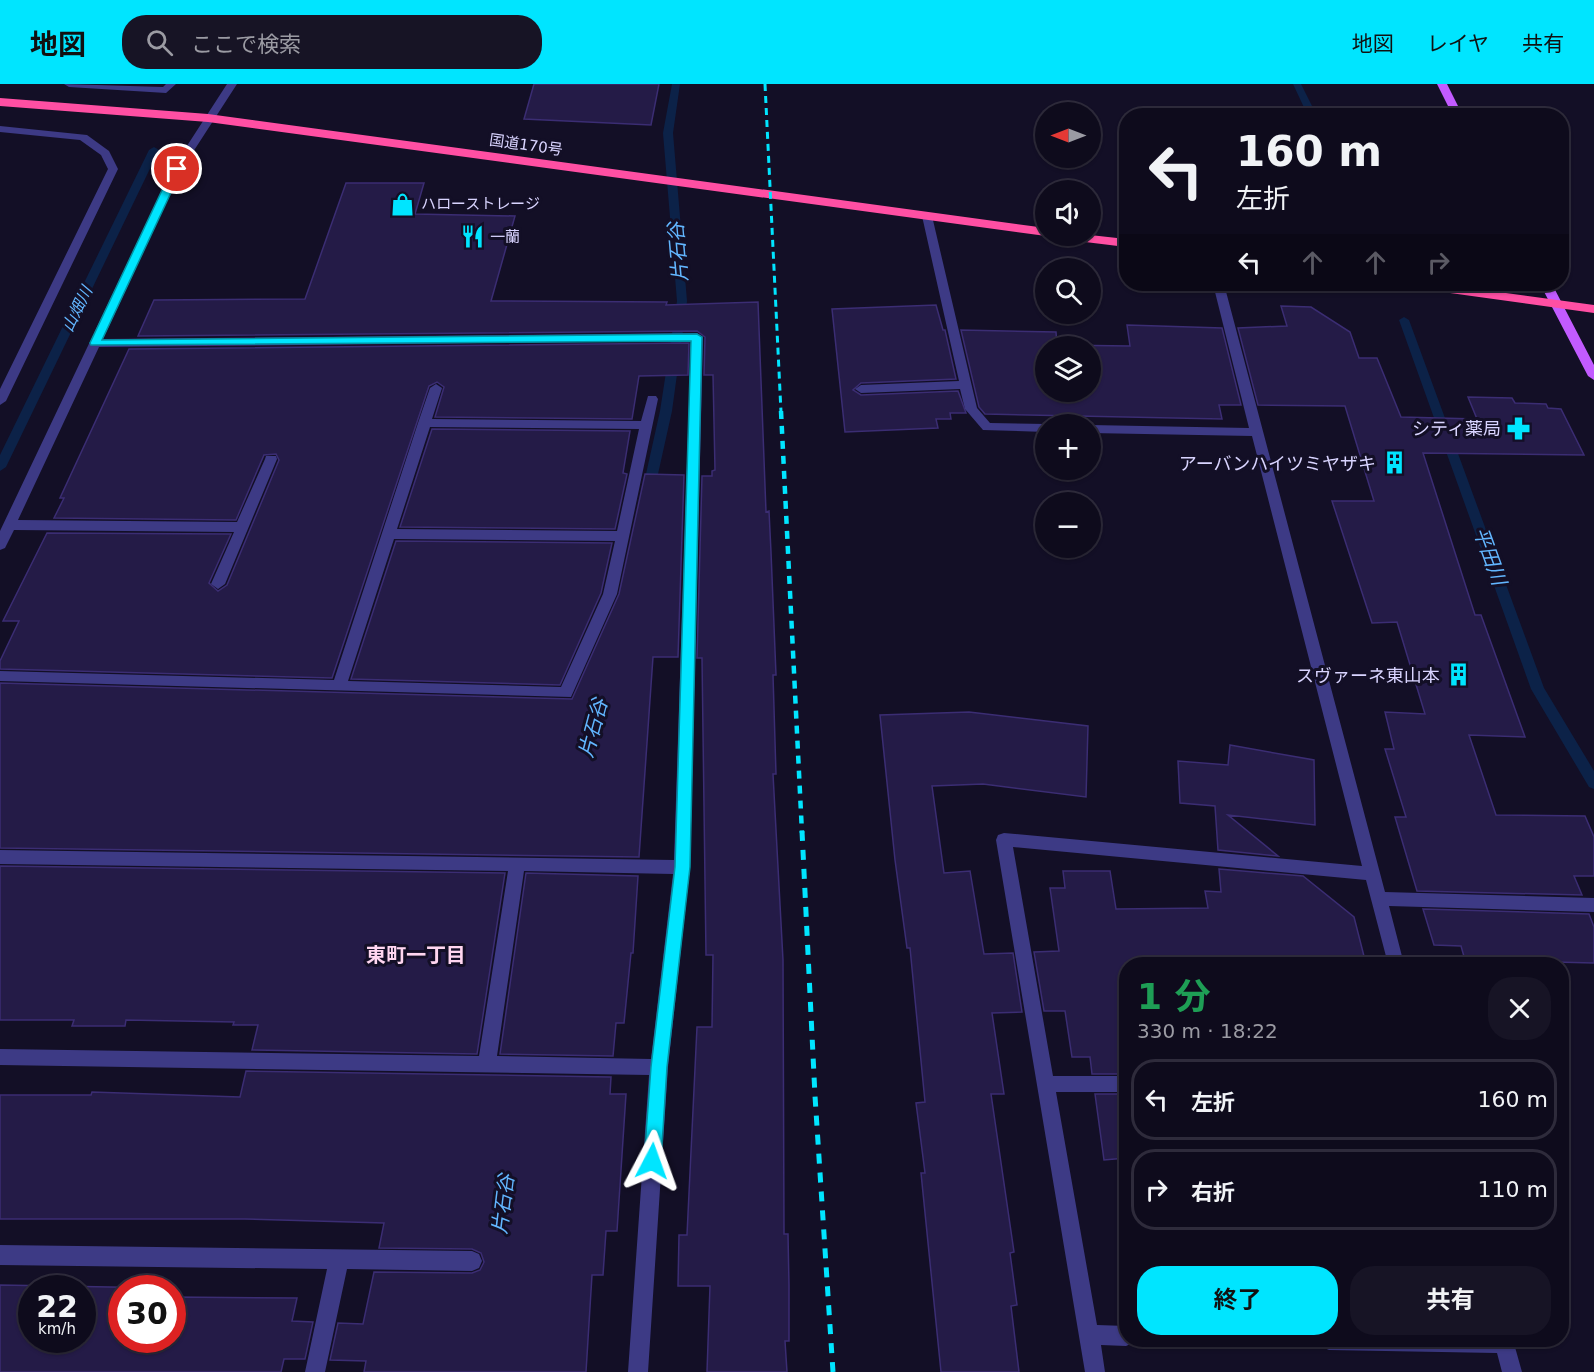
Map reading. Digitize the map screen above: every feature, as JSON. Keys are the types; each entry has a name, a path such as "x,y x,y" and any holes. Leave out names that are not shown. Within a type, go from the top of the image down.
{"highway":[{"name":"国道170号","path":"0,102 208,118 1035,231"},
{"path":"1101,240 1119,242"},
{"path":"1464,291 1594,309"}],"main road":[{"path":"1442,84 1454,108"},
{"path":"1550,291 1594,376"}],"street":[{"path":"69,84 166,90 171,84"},
{"path":"0,545 177,169 232,84"},
{"path":"0,129 83,137 105,153 113,170 0,401"},
{"path":"927,216 971,409 987,427 1035,428"},
{"path":"1220,291 1394,957"},
{"path":"95,343 697,337 682,867 659,1067 638,1372"},
{"path":"861,389 965,385"},
{"path":"339,686 436,388"},
{"path":"0,676 566,693 610,594 652,399"},
{"path":"424,423 647,425"},
{"path":"1101,429 1256,432"},
{"path":"218,584 271,459"},
{"path":"10,525 242,527"},
{"path":"388,534 623,536"},
{"path":"1095,1372 1004,840 1372,874"},
{"path":"0,856 682,867"},
{"path":"488,1065 517,865"},
{"path":"1379,899 1594,905"},
{"path":"0,1057 659,1067"},
{"path":"1046,1084 1119,1084"},
{"path":"0,1255 472,1261"},
{"path":"315,1372 339,1260"},
{"path":"1089,1335 1119,1336"},
{"path":"1505,1347 1512,1372"}],"building":[{"path":"534,84 659,84 651,125 524,119"},
{"path":"346,183 424,183 415,214 515,216 491,301 667,302 666,305 758,302 766,512 769,511 776,675 773,675 776,774 773,774 783,960 784,1234 788,1234 789,1285 789,1341 785,1341 787,1372 707,1372 710,1286 678,1286 679,1235 687,1235 697,1027 712,1027 713,955 706,955 702,658 697,658 702,476 712,476 712,471 715,470 713,375 704,375 705,337 697,331 138,336 154,300 305,299"},
{"path":"936,305 943,330 945,330 956,379 861,383 853,390 861,395 958,391 966,413 950,413 951,419 936,419 938,428 845,432 832,309"},
{"path":"1281,306 1311,307 1350,332 1359,358 1377,358 1401,417 1477,419 1468,397 1512,398 1515,403 1546,404 1548,408 1561,409 1584,455 1423,453 1475,615 1481,615 1525,737 1469,735 1496,815 1585,816 1594,837 1594,876 1574,876 1582,895 1417,891 1395,817 1406,817 1385,749 1394,749 1385,712 1425,714 1397,622 1372,623 1332,501 1374,501 1345,406 1258,405 1238,328 1287,326"},
{"path":"1127,325 1222,328 1241,405 1219,405 1222,419 1101,416 1101,414 985,414 979,407 961,330 1056,332 1056,336 1035,336 1035,402 1101,402 1101,346 1130,346"},
{"path":"689,343 688,375 639,376 632,419 435,417 444,387 437,382 429,386 332,678 0,669 0,661 19,621 3,621 47,533 231,534 209,583 218,591 227,585 279,460 276,454 264,455 236,520 54,518 64,498 60,498 129,349"},
{"path":"432,429 630,431 623,473 627,474 615,529 400,527"},
{"path":"645,474 684,475 678,657 653,657 639,857 0,848 0,683 572,699 619,594"},
{"path":"396,541 612,543 601,593 560,685 351,679"},
{"path":"969,712 1088,726 1086,797 983,784 932,786 944,873 970,871 984,954 1013,953 1022,1012 992,1013 1004,1094 991,1094 1014,1252 1010,1253 1017,1305 1011,1306 1019,1372 941,1372 921,1173 925,1173 916,1103 925,1102 910,948 907,948 895,860 880,715"},
{"path":"1230,745 1314,760 1315,825 1228,815 1278,856 1218,850 1215,806 1180,803 1178,761 1228,765"},
{"path":"0,866 505,873 477,1054 252,1050 258,1025 233,1025 234,1022 126,1020 125,1026 72,1026 74,1020 0,1020"},
{"path":"1219,869 1303,876 1354,917 1364,957 1119,957 1119,1074 1092,1074 1090,1057 1072,1057 1065,1011 1044,1011 1034,952 1059,951 1050,888 1065,888 1063,871 1110,871 1116,909 1208,908 1205,891 1221,892"},
{"path":"526,873 638,876 633,953 631,953 624,1023 616,1023 613,1056 500,1054"},
{"path":"1423,909 1589,914 1594,927 1594,963 1569,962 1569,957 1464,957 1461,946 1434,945"},
{"path":"246,1071 611,1077 610,1094 626,1094 617,1231 606,1231 603,1275 592,1275 586,1372 364,1372 366,1361 330,1360 338,1323 363,1324 374,1272 472,1273 480,1270 484,1262 481,1253 472,1249 379,1248 384,1223 245,1219 0,1219 0,1095 91,1095 92,1092 240,1097"},
{"path":"1095,1094 1119,1094 1119,1159 1104,1160"},
{"path":"0,1285 18,1285 18,1353 96,1353 96,1287 108,1287 108,1353 186,1353 186,1297 297,1298 292,1321 313,1322 305,1359 284,1359 281,1372 0,1372"}],"waterway":[{"name":"片石谷","path":"648,492 666,411 682,301 668,133 676,84"},
{"name":"平田川","path":"1297,84 1309,108"},
{"name":"山畑川","path":"0,467 154,150"},
{"name":"平田川","path":"1404,320 1538,689 1594,783"}],"railway":[{"path":"765,84 781,412"},
{"path":"781,411 802,833"},
{"path":"802,831 815,1096 833,1372"}],"place":[{"name":"ハローストレージ","path":"403,204"},
{"name":"一蘭","path":"472,237"},
{"name":"シティ薬局","path":"1519,428"},
{"name":"アーバンハイツミヤザキ","path":"1394,463"},
{"name":"スヴァーネ東山本","path":"1458,675"}],"district":[{"name":"東町一丁目","path":"416,955"}],"route":[{"path":"177,169 95,343 697,337 682,867 659,1067 652,1161"}]}
